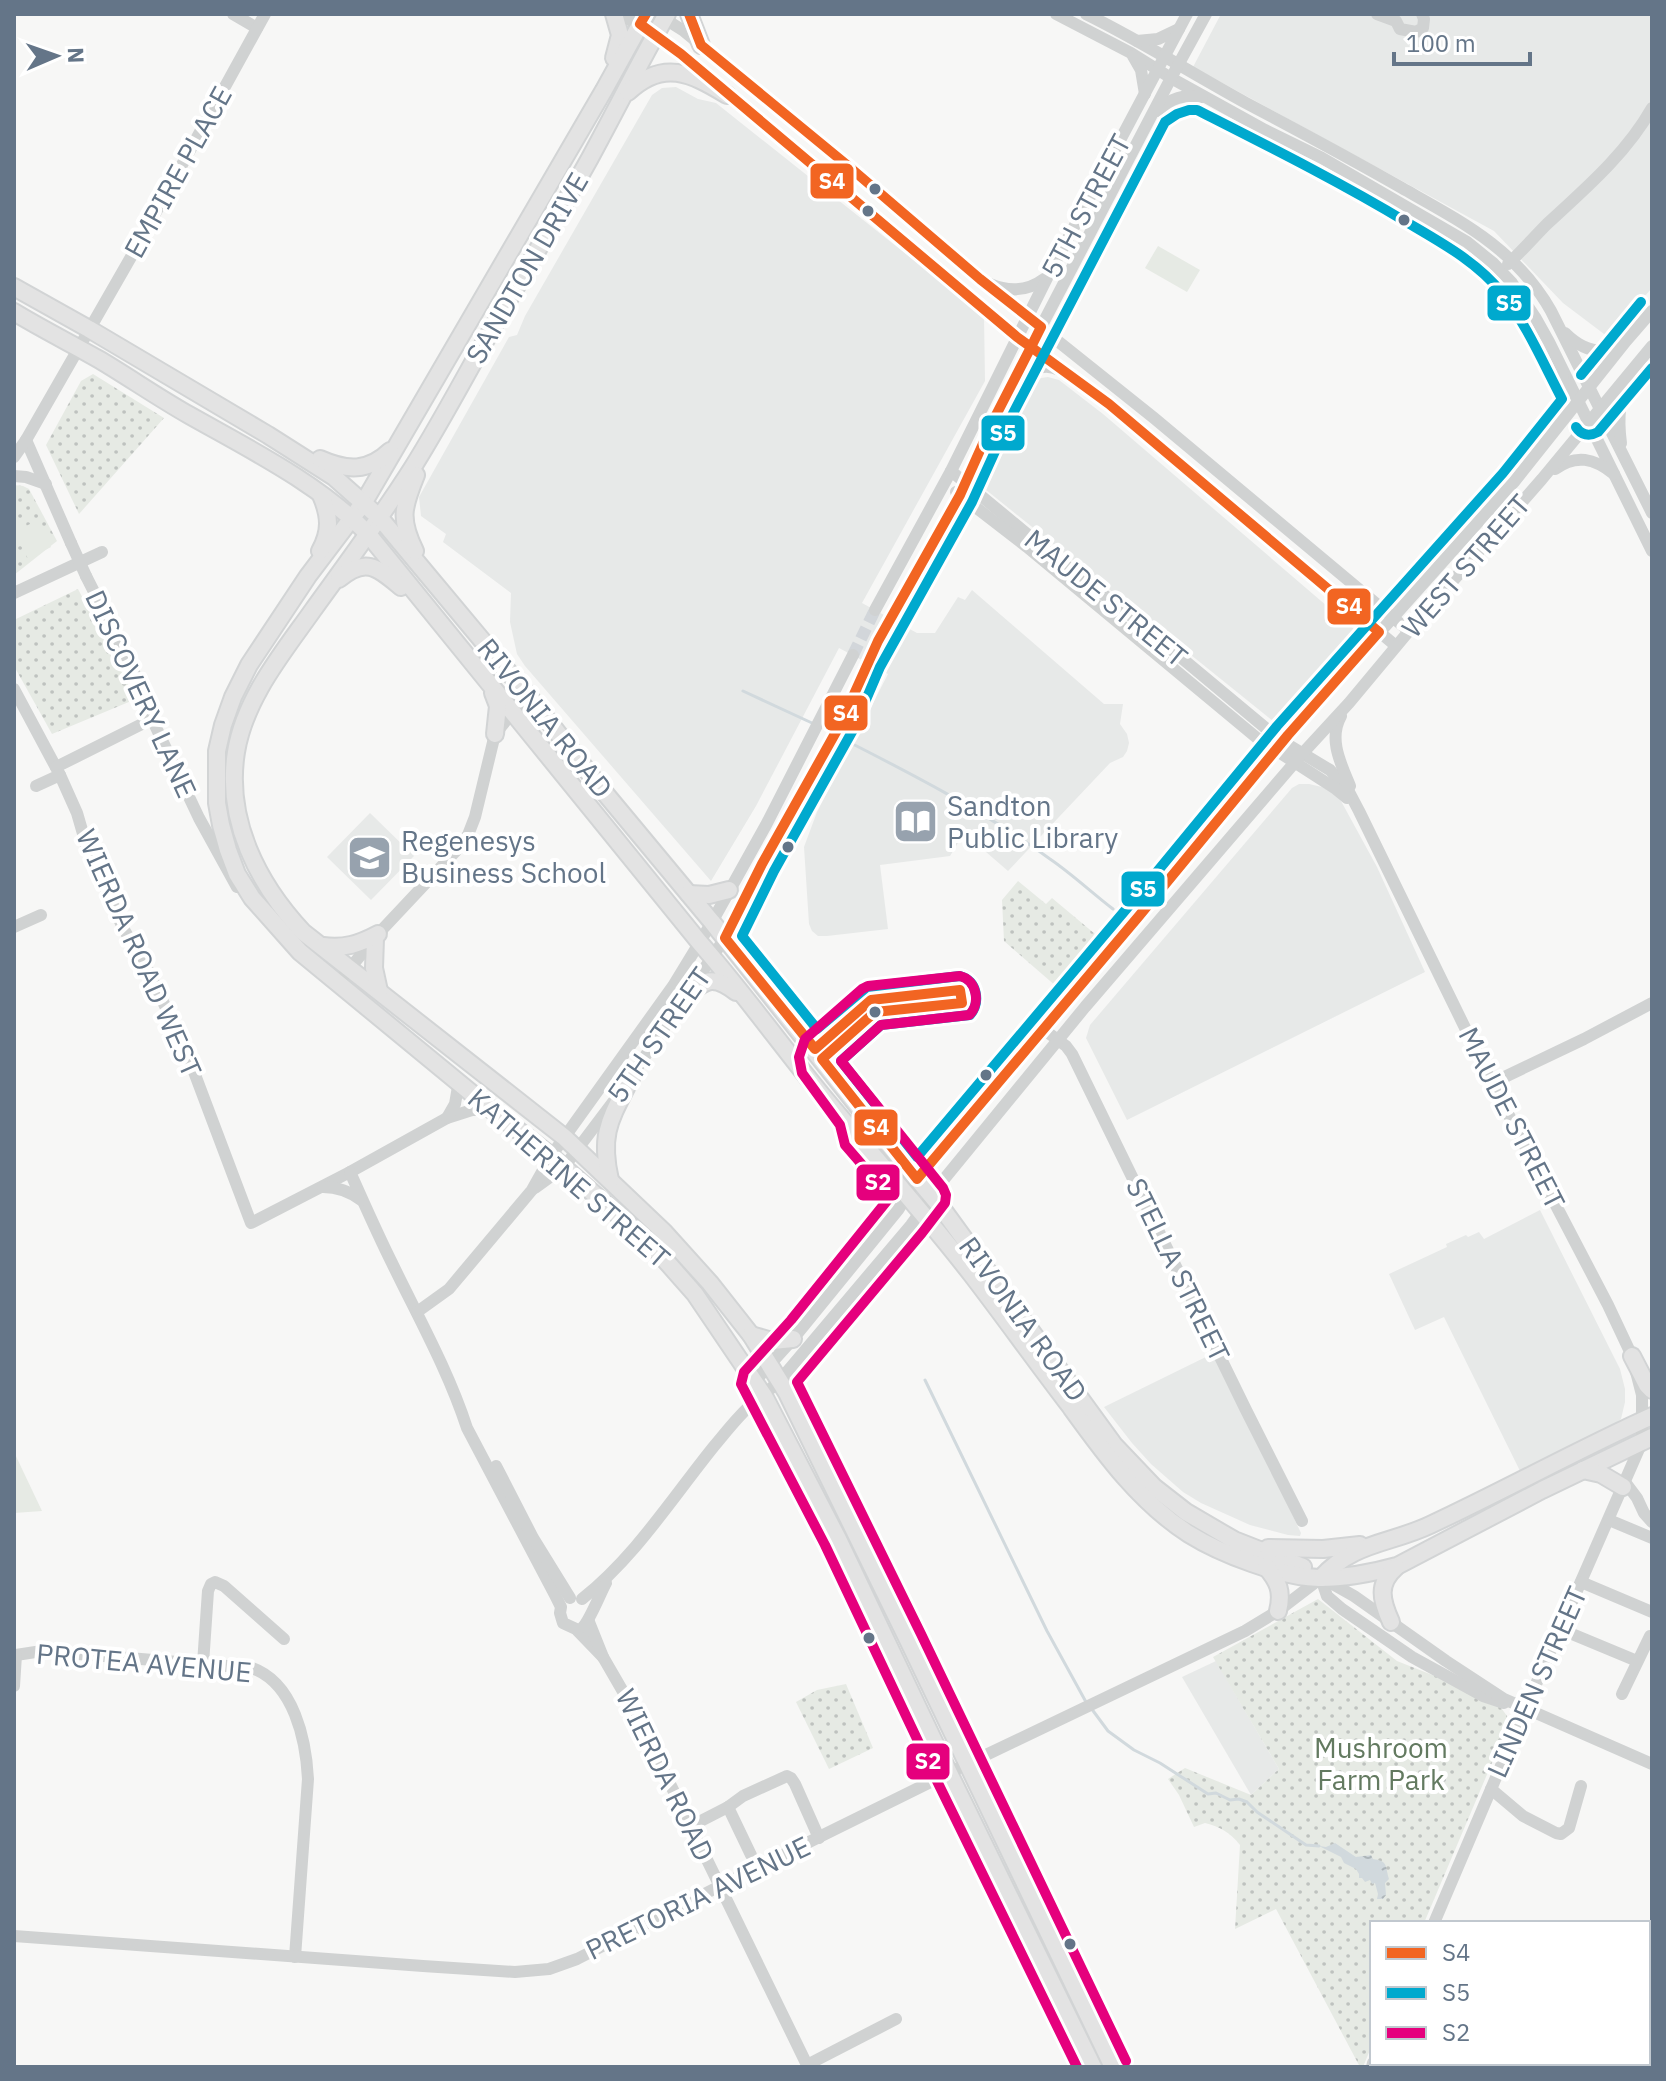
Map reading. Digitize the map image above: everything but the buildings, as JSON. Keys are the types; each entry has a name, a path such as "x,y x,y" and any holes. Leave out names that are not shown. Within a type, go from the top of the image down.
{"main road":[{"path":"604,90 619,44 617,14"},
{"path":"689,14 701,45"},
{"name":"SANDTON DRIVE","path":"368,534 446,411 591,156 656,34 663,15"},
{"name":"SANDTON DRIVE","path":"353,518 643,19"},
{"path":"615,107 639,82 658,73 684,74 727,95"},
{"name":"RIVONIA ROAD","path":"14,287 268,435 334,477 364,502 531,699 815,1049 932,1197 1114,1445 1140,1474 1186,1512 1223,1535 1309,1569 1321,1578"},
{"name":"RIVONIA ROAD","path":"14,312 188,415 240,442 353,518 971,1273 1107,1455 1144,1498 1189,1534 1220,1550 1305,1577 1364,1574 1397,1566 1647,1439"},
{"path":"437,588 406,532 404,512 410,489 446,411"},
{"path":"268,435 340,467 359,467 380,461 408,428"},
{"path":"281,614 326,539 329,521 321,495"},
{"name":"KATHERINE STREET","path":"353,518 281,614 249,665 223,725 217,751 217,803 237,874 252,898 300,952 557,1161 651,1244 695,1294 838,1539 1093,2067"},
{"name":"KATHERINE STREET","path":"368,534 274,665 245,719 236,752 234,784 238,816 252,859 281,907 303,932 564,1137 664,1232 751,1335 775,1373 908,1640 1113,2067"},
{"path":"328,589 356,568 371,566 422,602"},
{"path":"487,681 498,706 495,734"},
{"path":"495,734 506,728 516,728 533,736"},
{"path":"589,773 603,809 602,821"},
{"path":"689,894 709,895 729,890"},
{"path":"321,945 339,948 376,936 374,968 379,991"},
{"path":"684,999 705,982 718,981 750,1002"},
{"path":"815,1049 814,1066 852,1117 857,1126 857,1137"},
{"path":"611,1181 605,1146 607,1129 632,1076"},
{"path":"751,1335 772,1341 793,1339"},
{"path":"1632,1356 1652,1390"},
{"path":"775,1373 796,1426 953,1757 949,1773"},
{"path":"1250,1547 1323,1549 1399,1538 1646,1419"},
{"path":"1583,1470 1624,1484"},
{"path":"1321,1578 1349,1554 1374,1544"},
{"path":"1391,1622 1384,1604 1383,1583 1397,1566"},
{"path":"1266,1567 1279,1586 1281,1597 1278,1611"},
{"path":"967,1764 974,1796 1105,2067"}],"street":[{"path":"233,14 257,28"},
{"name":"EMPIRE PLACE","path":"26,440 265,14"},
{"path":"617,14 643,19 656,34 727,95 1017,337 1079,381 1396,646"},
{"path":"1056,14 1158,70 1174,72 1360,164 1487,239 1513,260 1542,296 1560,328 1652,513"},
{"path":"1086,14 1164,58 1174,72 1212,101"},
{"name":"5TH STREET","path":"875,610 951,471 1027,316 1187,14"},
{"name":"5TH STREET","path":"890,619 960,495 1041,327 1206,14"},
{"path":"1377,14 1396,21 1400,29 1419,31 1423,28 1422,14"},
{"path":"1396,21 1409,14"},
{"path":"663,15 1409,631"},
{"path":"1137,41 1166,37 1179,29"},
{"path":"1131,53 1141,70 1145,94"},
{"path":"1154,113 1168,102 1183,96 1201,96 1212,101 1322,158 1443,227 1467,242 1501,271 1535,317 1652,550"},
{"path":"1501,271 1615,158 1652,108"},
{"path":"980,279 997,287 1020,289 1038,284 1048,276"},
{"name":"WEST STREET","path":"775,1373 793,1339 898,1210 917,1179 1279,746 1541,450 1652,311"},
{"path":"1560,328 1574,342 1594,351 1608,351 1622,346"},
{"path":"1626,462 1620,441 1619,410 1626,386 1650,348"},
{"name":"WEST STREET","path":"590,1617 609,1577 756,1394 921,1212 1085,1007 1542,479 1650,348"},
{"path":"1541,450 1563,401 1560,364"},
{"path":"994,419 1022,381 1037,368 1050,366 1079,381"},
{"path":"14,457 26,440"},
{"name":"DISCOVERY LANE","path":"26,440 199,818 230,876 271,929 280,931"},
{"path":"1542,479 1563,463 1581,458 1597,462 1616,476"},
{"name":"MAUDE STREET","path":"951,471 1279,746 1336,789 1361,815"},
{"path":"14,476 46,484"},
{"name":"MAUDE STREET","path":"944,483 1027,547 1257,738 1279,746"},
{"path":"1261,534 1277,522"},
{"path":"14,593 102,552"},
{"name":"5TH STREET","path":"557,1161 564,1137 700,943 766,825 853,655"},
{"name":"5TH STREET","path":"557,1161 578,1151 725,938 762,864 841,723 867,661"},
{"name":"WIERDA ROAD WEST","path":"14,689 58,771 123,928 146,966 190,1061 251,1223 322,1187"},
{"path":"337,984 376,936 468,835 495,734 513,712 531,699"},
{"path":"1349,703 1338,721 1335,736 1339,756 1361,815"},
{"path":"36,786 152,719"},
{"name":"MAUDE STREET","path":"1298,758 1330,770 1339,778 1361,815 1492,1083 1632,1356 1641,1389 1647,1439"},
{"path":"1267,794 1289,780 1303,777 1319,780 1336,789"},
{"path":"14,927 41,915"},
{"path":"1492,1083 1652,1003"},
{"name":"STELLA STREET","path":"1043,1029 1072,1054 1302,1521"},
{"path":"447,1118 455,1104 459,1081"},
{"path":"322,1187 447,1118 472,1110 492,1110"},
{"path":"417,1312 449,1289 557,1161"},
{"path":"350,1172 417,1312 467,1428 571,1602"},
{"path":"322,1187 349,1192 364,1202"},
{"name":"LINDEN STREET","path":"1435,1921 1528,1710 1560,1629 1647,1439"},
{"path":"1624,1484 1652,1522"},
{"path":"1609,1520 1652,1538"},
{"name":"WEST STREET","path":"571,1602 609,1577"},
{"path":"1321,1578 1354,1596 1503,1701"},
{"path":"1321,1578 1327,1596 1412,1657 1483,1696 1528,1710 1652,1764"},
{"name":"PRETORIA AVENUE","path":"14,1936 515,1972 549,1969 577,1959 967,1764 1245,1631 1278,1611 1321,1578"},
{"path":"203,1664 208,1591 215,1582 224,1586 284,1639"},
{"path":"1581,1582 1652,1612"},
{"path":"571,1602 587,1603 590,1617 581,1628 571,1629 560,1619 571,1602"},
{"name":"WIERDA ROAD","path":"590,1617 603,1657 636,1714 808,2066"},
{"name":"WIERDA ROAD","path":"576,1629 603,1657"},
{"path":"1560,1629 1637,1661"},
{"path":"1622,1694 1650,1636"},
{"name":"PROTEA AVENUE","path":"15,1655 42,1651 252,1668 265,1674 279,1687 301,1731 307,1761 295,1957"},
{"path":"14,1686 15,1655"},
{"path":"691,1826 743,1796 787,1776 795,1784 819,1838"},
{"path":"1491,1789 1523,1816 1561,1834 1569,1828 1581,1786"},
{"path":"728,1807 751,1855"},
{"path":"808,2066 896,2019"}],"shaded area":[{"path":"1221,14 1652,14 1652,288 1608,337 1563,303 1494,231 1193,67"},
{"path":"676,87 698,99 716,103 984,316 985,381 862,603 917,633 935,633 958,597 965,600 972,590 1104,704 1123,704 1120,724 1129,743 1123,757 1110,763 1008,871 964,833 950,856 880,865 888,929 827,936 818,936 812,931 804,847 817,812 888,674 839,648 756,806 711,881 525,666 517,654 510,622 511,593 443,542 446,534 421,516 419,497 509,337 517,335 652,95 662,88"},
{"path":"1048,377 1059,380 1103,414 1355,630 1356,639 1285,723 1278,725 975,481 1003,427 1029,387"},
{"path":"1299,784 1322,787 1341,801 1377,867 1425,972 1127,1120 1086,1038 1090,1025 1292,788"},
{"name":"Regenesys Business School","path":"370,813 414,856 371,900 327,857"},
{"path":"1540,1210 1620,1369 1625,1402 1621,1419 1613,1425 1521,1473 1444,1317 1415,1330 1389,1274 1466,1235 1479,1232 1484,1239"},
{"path":"1216,1352 1300,1536 1250,1525 1183,1492 1151,1464 1104,1407"},
{"path":"1216,1661 1279,1769 1251,1795 1182,1677"}],"green space":[{"path":"1158,246 1200,270 1187,292 1145,268"},
{"path":"93,374 164,418 79,514 46,445 81,381"},
{"path":"14,485 29,489 57,541 14,575"},
{"path":"38,520 51,547 28,559 14,532"},
{"path":"78,589 136,699 52,734 14,666 14,620"},
{"path":"1018,881 1046,904 1052,898 1095,934 1095,944 1057,987 1004,941 1002,900"},
{"path":"14,1452 42,1511 14,1513"},
{"name":"Mushroom Farm Park","path":"1318,1599 1397,1661 1499,1705 1507,1716 1508,1725 1425,1921 1370,1921 1370,2050 1363,2067 1360,2067 1276,1909 1235,1929 1240,1845 1215,1826 1205,1823 1194,1827 1168,1779 1185,1768 1251,1795 1279,1769 1213,1657"},
{"path":"846,1684 873,1748 829,1769 796,1702 817,1690"}],"water":[{"path":"1335,1843 1356,1857 1371,1855 1384,1863 1389,1879 1385,1883 1386,1895 1383,1899 1377,1899 1375,1883 1372,1884 1370,1880 1365,1882 1359,1878 1356,1869 1344,1863 1341,1857 1319,1846"}],"waterway":[{"path":"743,691 812,723"},
{"path":"837,736 973,809 1025,841 1113,909"},
{"path":"925,1380 1047,1631 1086,1702"},
{"path":"1091,1708 1108,1731 1134,1750 1208,1794 1216,1793 1230,1800 1247,1802 1306,1845 1319,1846"}],"tunnel":[{"path":"853,655 875,610"},
{"path":"867,661 890,619"}],"transit line":[{"name":"S4","path":"646,14 640,24 681,54 1031,347"},
{"name":"S4","path":"689,14 701,45 1041,327 1031,347"},
{"name":"S5","path":"1189,110 1197,110 1330,179 1434,238 1470,263 1492,282 1511,305 1562,399 1503,473 1277,726 917,1157 841,1061 881,1025 970,1015 976,998 974,987 960,976 867,987 817,1029 742,936 774,871 853,730 880,667 972,502 1007,425 1165,122 1189,110"},
{"name":"S5","path":"1581,375 1641,302"},
{"name":"S4","path":"1031,347 1109,404 1379,632 1288,735 917,1179 822,1059 875,1012 962,1003 960,990 871,1000 815,1049 725,938 762,864 841,723 878,641 960,495 1031,347"},
{"name":"S5","path":"1576,427 1586,434 1598,432 1652,368"},
{"name":"S2","path":"1077,2067 825,1545 741,1384 744,1372 791,1320 890,1197 845,1145 840,1125 802,1073 799,1057 805,1039 868,986 960,976 973,987 976,999 969,1015 881,1025 841,1061 943,1188 945,1203 797,1382 1126,2061"}],"place":[{"name":"Sandton Public Library","path":"916,822"},
{"name":"Regenesys Business School","path":"370,857"}]}
